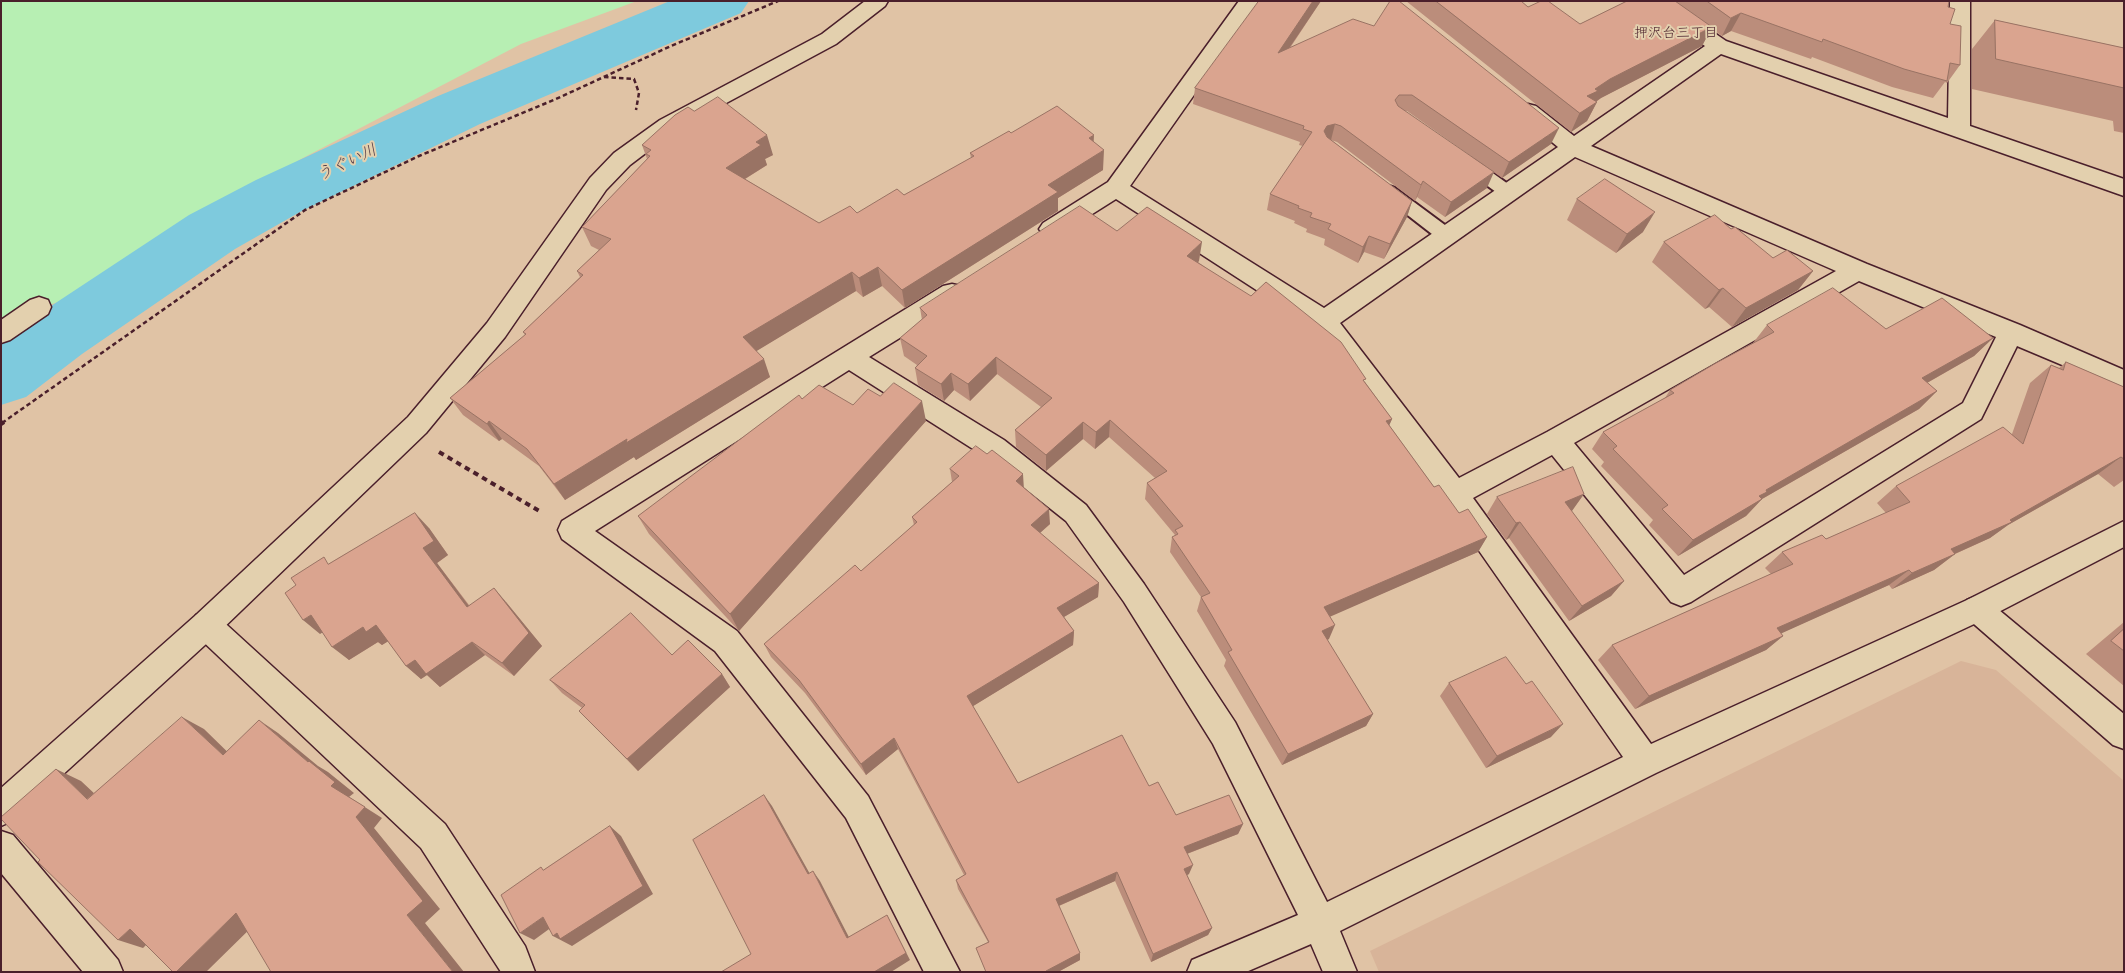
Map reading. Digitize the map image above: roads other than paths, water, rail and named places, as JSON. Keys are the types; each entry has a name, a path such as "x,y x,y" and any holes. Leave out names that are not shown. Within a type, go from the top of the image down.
{"street":[{"path":"1,810 206,625 408,434 496,330 598,184 622,158 668,125 829,39 878,1"},
{"path":"1033,241 1116,188 1250,1"},
{"path":"1654,1 1718,46 2124,188"},
{"path":"1959,130 1960,1"},
{"path":"1324,321 1718,46"},
{"path":"1513,99 1574,148 1858,270 2011,332 2124,381"},
{"path":"1116,188 1324,321 1455,494 1645,762"},
{"path":"1455,494 1556,440 1858,270"},
{"path":"943,972 857,807 726,641 572,530 850,358 967,283"},
{"path":"1,333 39,306"},
{"path":"1556,440 1680,593 1972,411 2011,332"},
{"path":"850,358 994,448 1076,513 1134,593 1224,733 1320,923 1340,972"},
{"path":"1204,972 1320,923 1645,762 1978,609 2124,533"},
{"path":"1978,609 2124,734"},
{"path":"206,625 433,836 513,958 518,972"},
{"path":"1,847 106,972"}],"lane":[{"path":"1454,155 1509,193"},
{"path":"1377,183 1447,236"}],"waterway":[{"name":"うぐい川","path":"1,377 58,335 212,232 278,196 459,110 721,1"}],"district":[{"name":"押沢台三丁目","path":"1676,33"}]}
